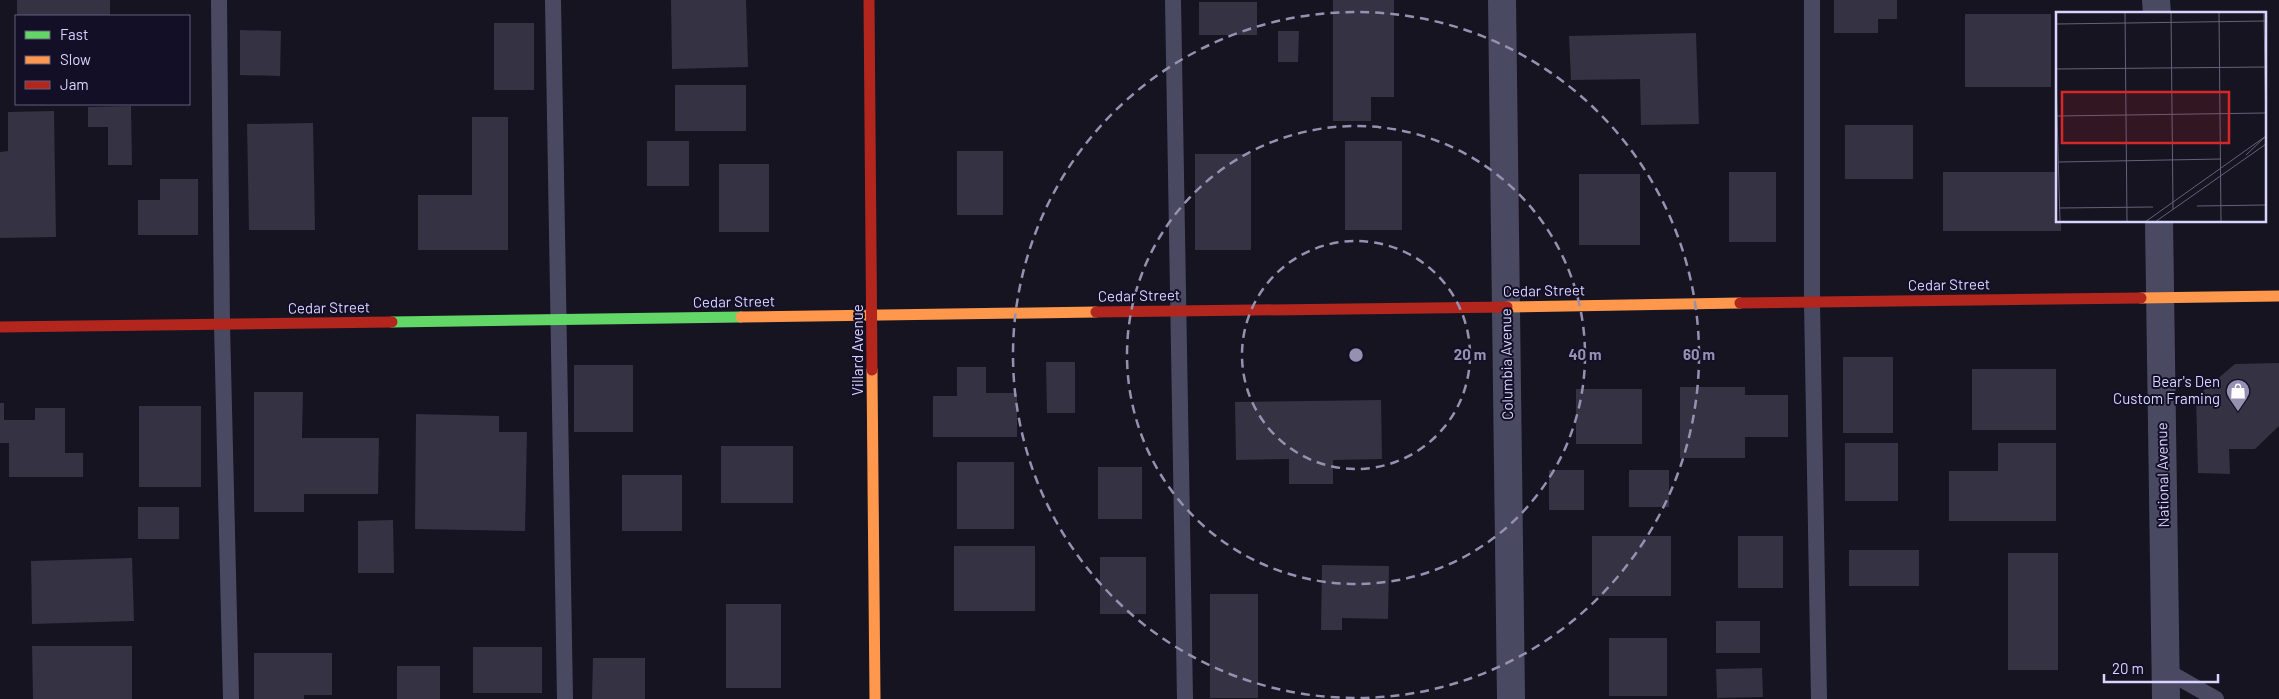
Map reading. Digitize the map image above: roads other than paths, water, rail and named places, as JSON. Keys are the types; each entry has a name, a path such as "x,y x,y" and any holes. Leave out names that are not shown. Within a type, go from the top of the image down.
{"street":[{"name":"Villard Avenue","path":"869,0 875,699"},
{"name":"Columbia Avenue","path":"1502,0 1511,699"},
{"name":"National Avenue","path":"2159,222 2166,699"},
{"name":"Cedar Street","path":"0,327 2279,296"}],"lane":[{"path":"219,0 222,325 232,699"},
{"path":"554,0 565,699"},
{"path":"1173,0 1185,699"},
{"path":"1812,0 1812,302 1819,699"},
{"path":"2165,670 2216,699"}],"place":[{"name":"Bear's Den Custom Framing","path":"2238,412"}]}
